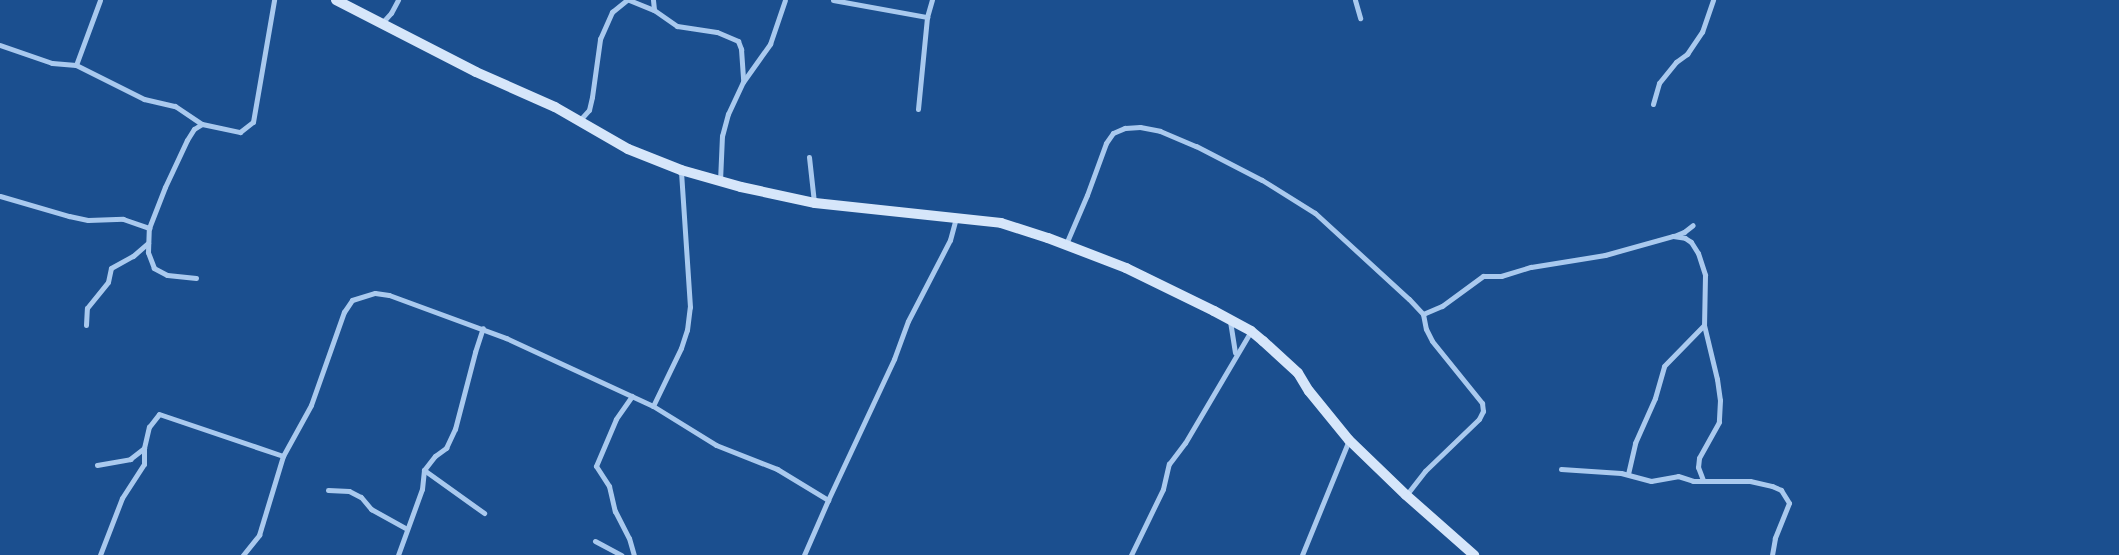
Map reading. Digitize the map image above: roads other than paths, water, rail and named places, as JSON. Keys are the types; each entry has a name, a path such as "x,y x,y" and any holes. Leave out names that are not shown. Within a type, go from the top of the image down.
{"street":[{"path":"76,65 100,0"},
{"path":"0,45 52,63 76,65 144,99 175,106 202,124 240,132 253,122 274,0"},
{"path":"336,0 381,25 476,72 555,107 628,149 681,170 720,182 814,203 1002,223 1066,244 1126,268 1251,331 1298,373 1309,391 1350,440 1406,495 1474,555"},
{"path":"381,25 398,0"},
{"path":"579,121 588,110 592,97 600,39 612,12 628,0 654,10 677,26 717,32 738,41 741,49 743,82"},
{"path":"653,0 654,10"},
{"path":"720,182 724,129 728,114 743,82 770,44 785,0"},
{"path":"833,0 926,17"},
{"path":"918,109 926,17 932,0"},
{"path":"1356,0 1360,18"},
{"path":"1654,104 1659,83 1676,62 1686,54 1702,32 1713,0"},
{"path":"196,278 167,275 158,271 150,260 148,243 149,228 164,186 187,140 194,129 202,124"},
{"path":"1066,244 1106,143 1113,133 1125,128 1150,129 1196,146 1254,176 1315,213 1423,314 1426,329 1432,341 1476,392 1482,402 1483,411 1479,419 1425,471 1406,495"},
{"path":"809,157 814,203"},
{"path":"653,406 681,348 689,315 681,170"},
{"path":"0,196 69,216 88,220 122,219 149,228"},
{"path":"804,555 894,359 908,320 950,240 956,217"},
{"path":"1423,314 1442,306 1483,276 1501,276 1531,267 1605,255 1673,236 1684,232 1693,225"},
{"path":"1673,236 1685,238 1691,242 1701,260 1705,275 1704,325 1717,379 1720,414 1716,431 1699,458 1698,467 1703,480"},
{"path":"86,325 87,308 108,282 111,268 133,256 148,243"},
{"path":"243,555 259,535 283,456 311,405 344,312 352,300 375,293 389,295 483,328 632,396 653,406 716,445 777,469 828,500"},
{"path":"1230,321 1235,354"},
{"path":"1628,474 1635,443 1655,398 1664,366 1704,325"},
{"path":"398,555 404,544 407,529 422,489 424,470 446,448 455,429 474,352 483,328"},
{"path":"1131,555 1163,489 1169,464 1185,443 1235,354 1251,331"},
{"path":"632,396 613,424 596,466 609,486 615,511 629,538 634,555"},
{"path":"100,555 122,498 144,464 144,448 149,428 159,414 283,456"},
{"path":"1302,555 1350,440"},
{"path":"97,465 130,460 144,448"},
{"path":"1561,468 1628,474 1651,481 1678,476 1693,481 1750,481 1772,486 1786,496 1788,509 1774,538 1772,555"},
{"path":"424,470 484,513"},
{"path":"328,490 349,491 361,497 371,509 407,529"},
{"path":"595,541 621,555"}]}
